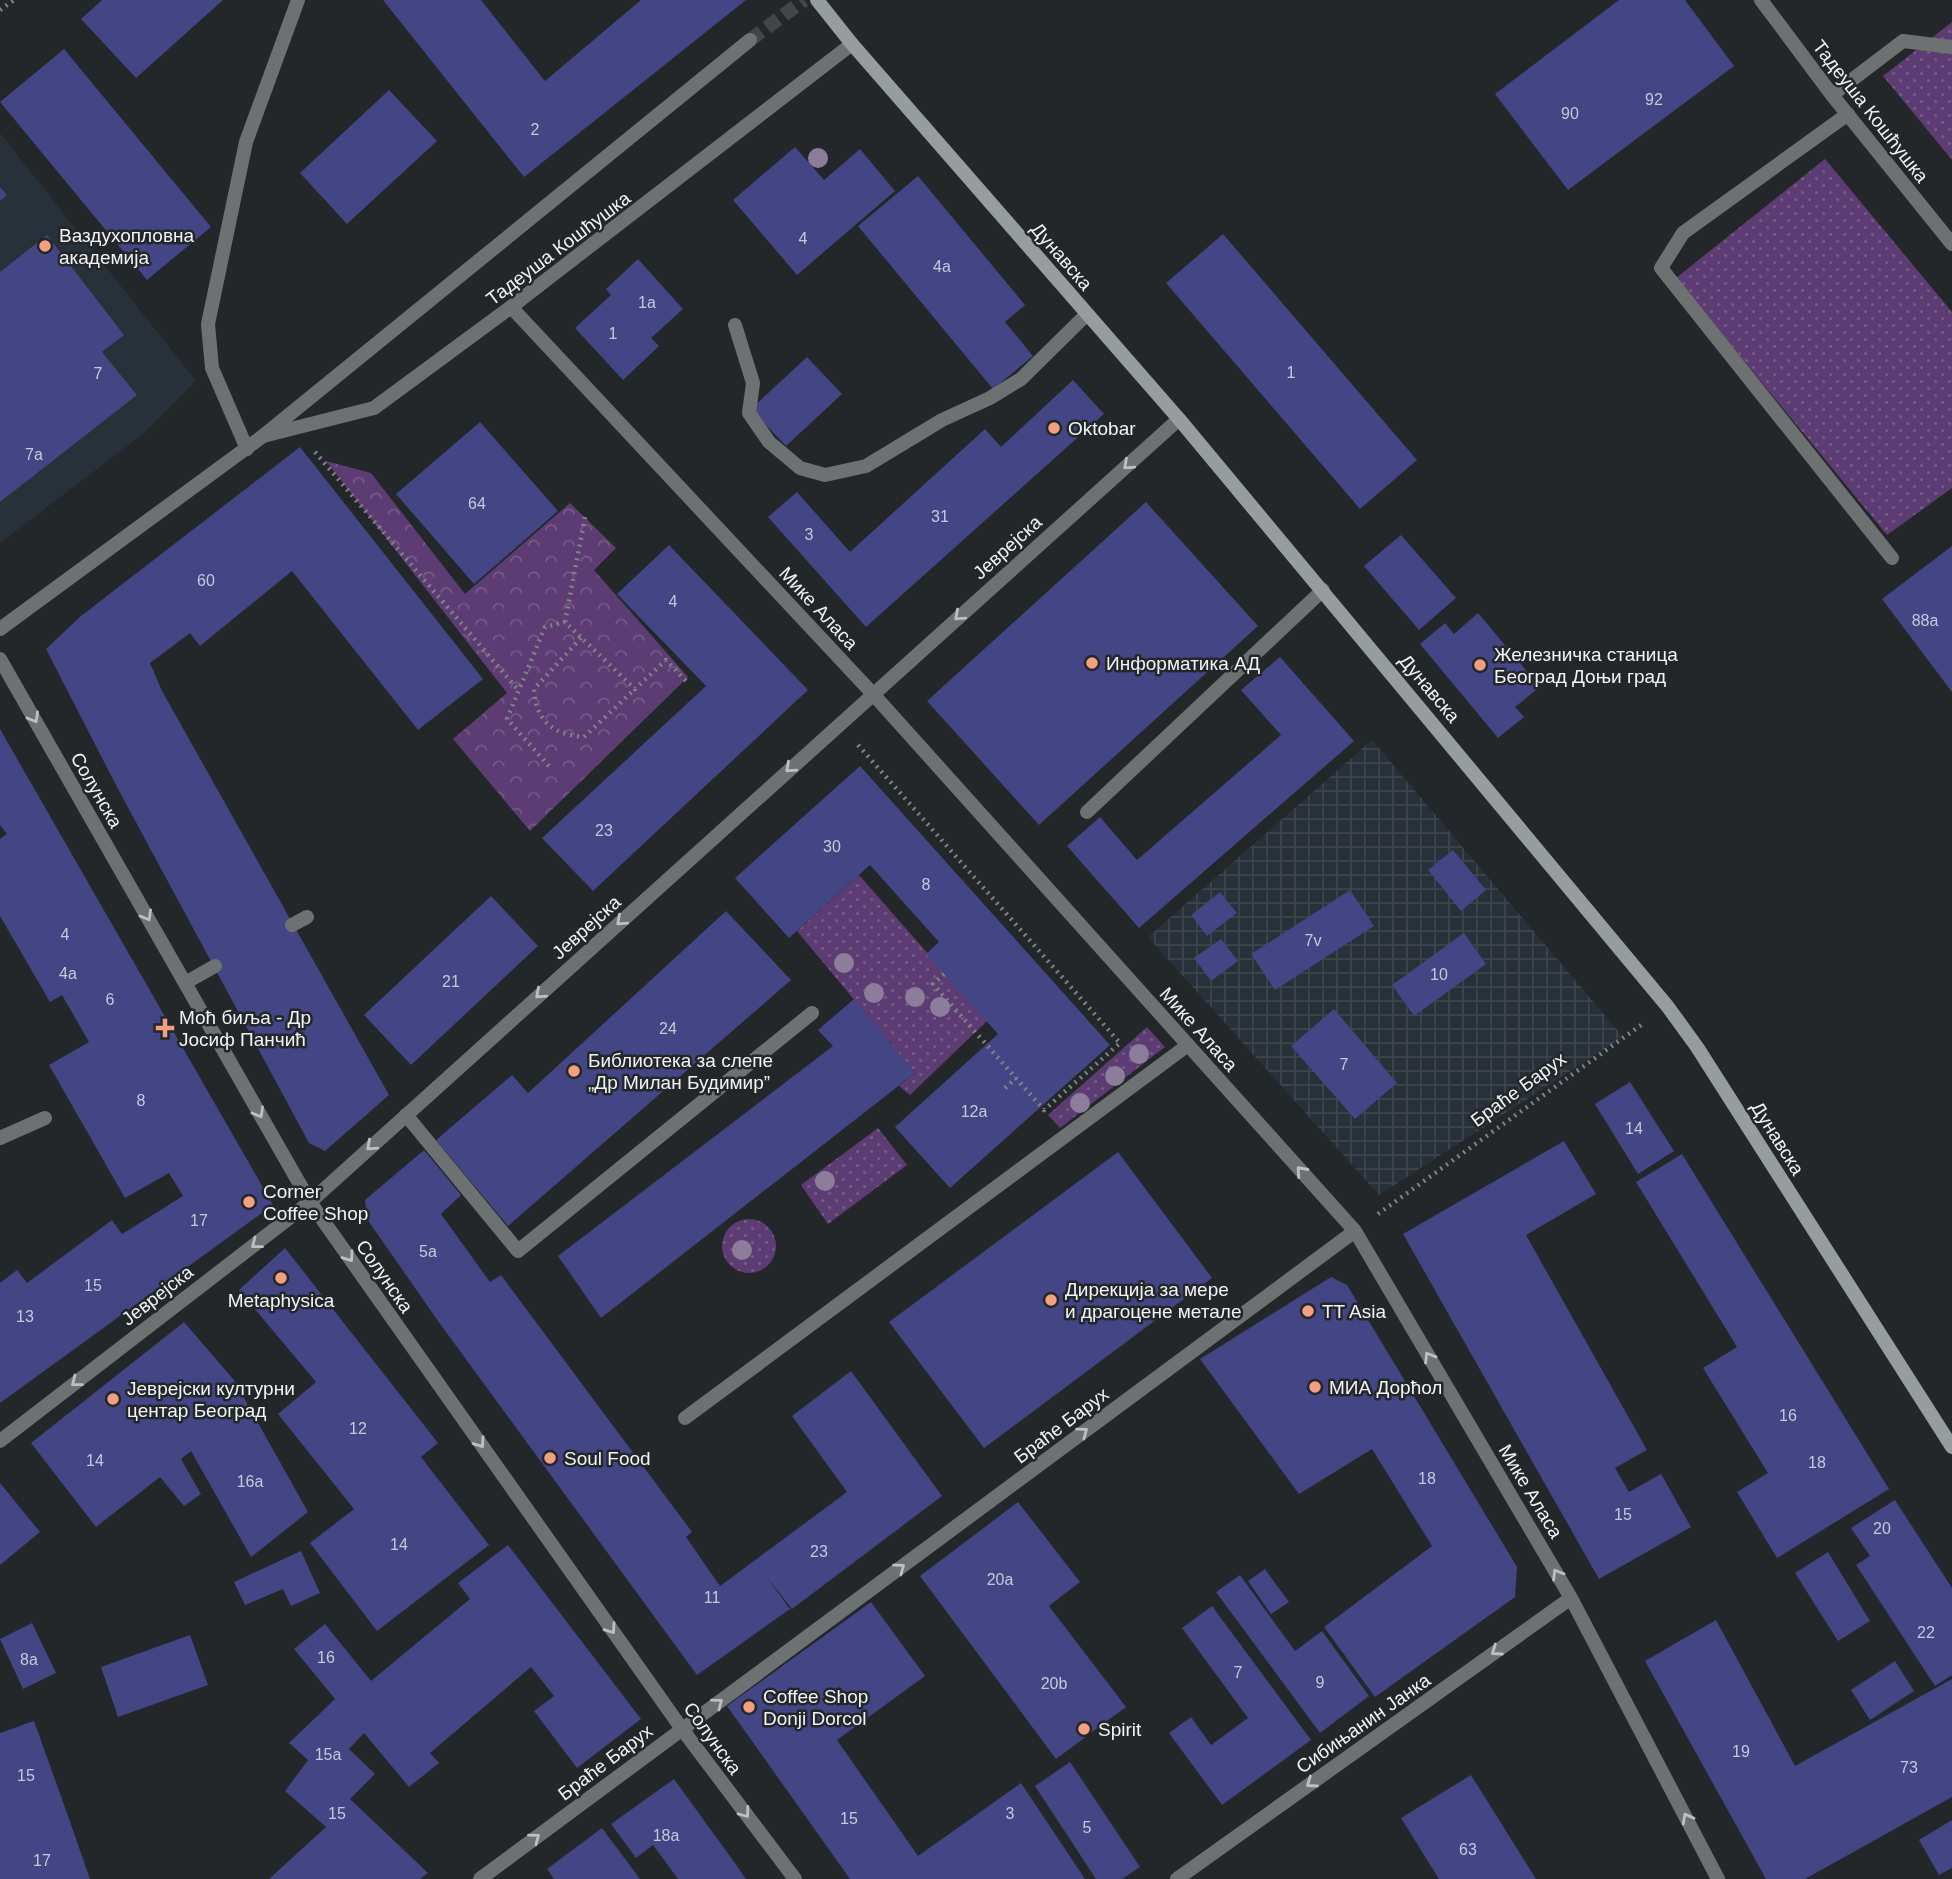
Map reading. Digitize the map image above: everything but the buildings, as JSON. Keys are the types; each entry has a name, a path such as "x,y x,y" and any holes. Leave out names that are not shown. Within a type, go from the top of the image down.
{"main road":[{"name":"Дунавска","path":"817,0 852,44 1179,419 1668,1007 1697,1047 1952,1447"}],"street":[{"path":"247,449 212,368 208,324 246,142 298,0"},
{"name":"Тадеуша Кошћушка","path":"1761,0 1832,95 1952,244"},
{"name":"Тадеуша Кошћушка","path":"0,629 247,449 750,40"},
{"path":"1832,95 1903,41 1952,47"},
{"name":"Тадеуша Кошћушка","path":"263,436 374,408 511,307 852,44"},
{"path":"1848,114 1683,233 1661,268 1892,558"},
{"name":"Мике Аласа","path":"511,307 873,694 1355,1231 1571,1598 1718,1879"},
{"path":"735,325 753,383 749,413 769,442 800,468 825,475 866,467 942,420 990,398 1021,379 1087,314"},
{"name":"Јеврејска","path":"0,1441 310,1202 1179,419"},
{"path":"1087,812 1323,590"},
{"name":"Солунска","path":"0,659 310,1202 682,1729 795,1879"},
{"path":"292,925 307,917"},
{"path":"185,983 215,966"},
{"path":"406,1115 518,1251 812,1013"},
{"path":"685,1418 1188,1045"},
{"path":"0,1138 45,1118"},
{"name":"Браће Барух","path":"480,1879 1355,1231"},
{"name":"Сибињанин Јанка","path":"1177,1879 1571,1598"}],"path":[{"path":"0,10 14,0"},
{"path":"311,448 519,691"},
{"path":"565,622 585,517"},
{"path":"549,766 507,719 545,627 565,622"},
{"path":"565,622 635,689"},
{"path":"581,638 534,689 535,704 541,720 554,731 584,737 666,660 687,682"},
{"path":"839,724 1120,1043 1044,1110 933,984 944,974"},
{"name":"Браће Барух","path":"1355,1231 1668,1007"},
{"path":"1005,1088 1016,1078"}],"shaded area":[{"name":"Ваздухопловна академија","path":"0,133 196,381 143,434 0,543"},
{"path":"1372,740 1623,1037 1379,1195 1148,937"}],"green space":[{"path":"1952,22 1952,160 1883,76"},
{"path":"1825,159 1952,312 1952,488 1887,535 1676,278"},
{"path":"326,461 371,473 465,594 570,503 616,548 594,570 688,677 530,831 453,739 507,693"},
{"path":"859,875 987,1021 910,1095 899,1086 915,1073 797,931"},
{"path":"1147,1027 1165,1047 1060,1128 1048,1115"},
{"path":"878,1128 907,1165 828,1224 801,1185"},
{"path":"749,1219 768,1227 776,1246 768,1265 749,1273 730,1265 722,1246 730,1227"}],"tunnel":[{"path":"750,40 804,0"}],"place":[{"name":"Ваздухопловна академија","path":"45,246"},
{"name":"Oktobar","path":"1054,428"},
{"name":"Информатика АД","path":"1092,663"},
{"name":"Железничка станица Београд Доњи град","path":"1480,665"},
{"name":"Моћ биља - Др Јосиф Панчић","path":"165,1028"},
{"name":"Библиотека за слепе „Др Милан Будимир”","path":"574,1071"},
{"name":"Corner Coffee Shop","path":"249,1202"},
{"name":"Metaphysica","path":"281,1278"},
{"name":"Дирекција за мере и драгоцене метале","path":"1051,1300"},
{"name":"TT Asia","path":"1308,1311"},
{"name":"МИА Дорћол","path":"1315,1387"},
{"name":"Јеврејски културни центар Београд","path":"113,1399"},
{"name":"Soul Food","path":"550,1458"},
{"name":"Coffee Shop Donji Dorcol","path":"749,1707"},
{"name":"Spirit","path":"1084,1729"}]}
